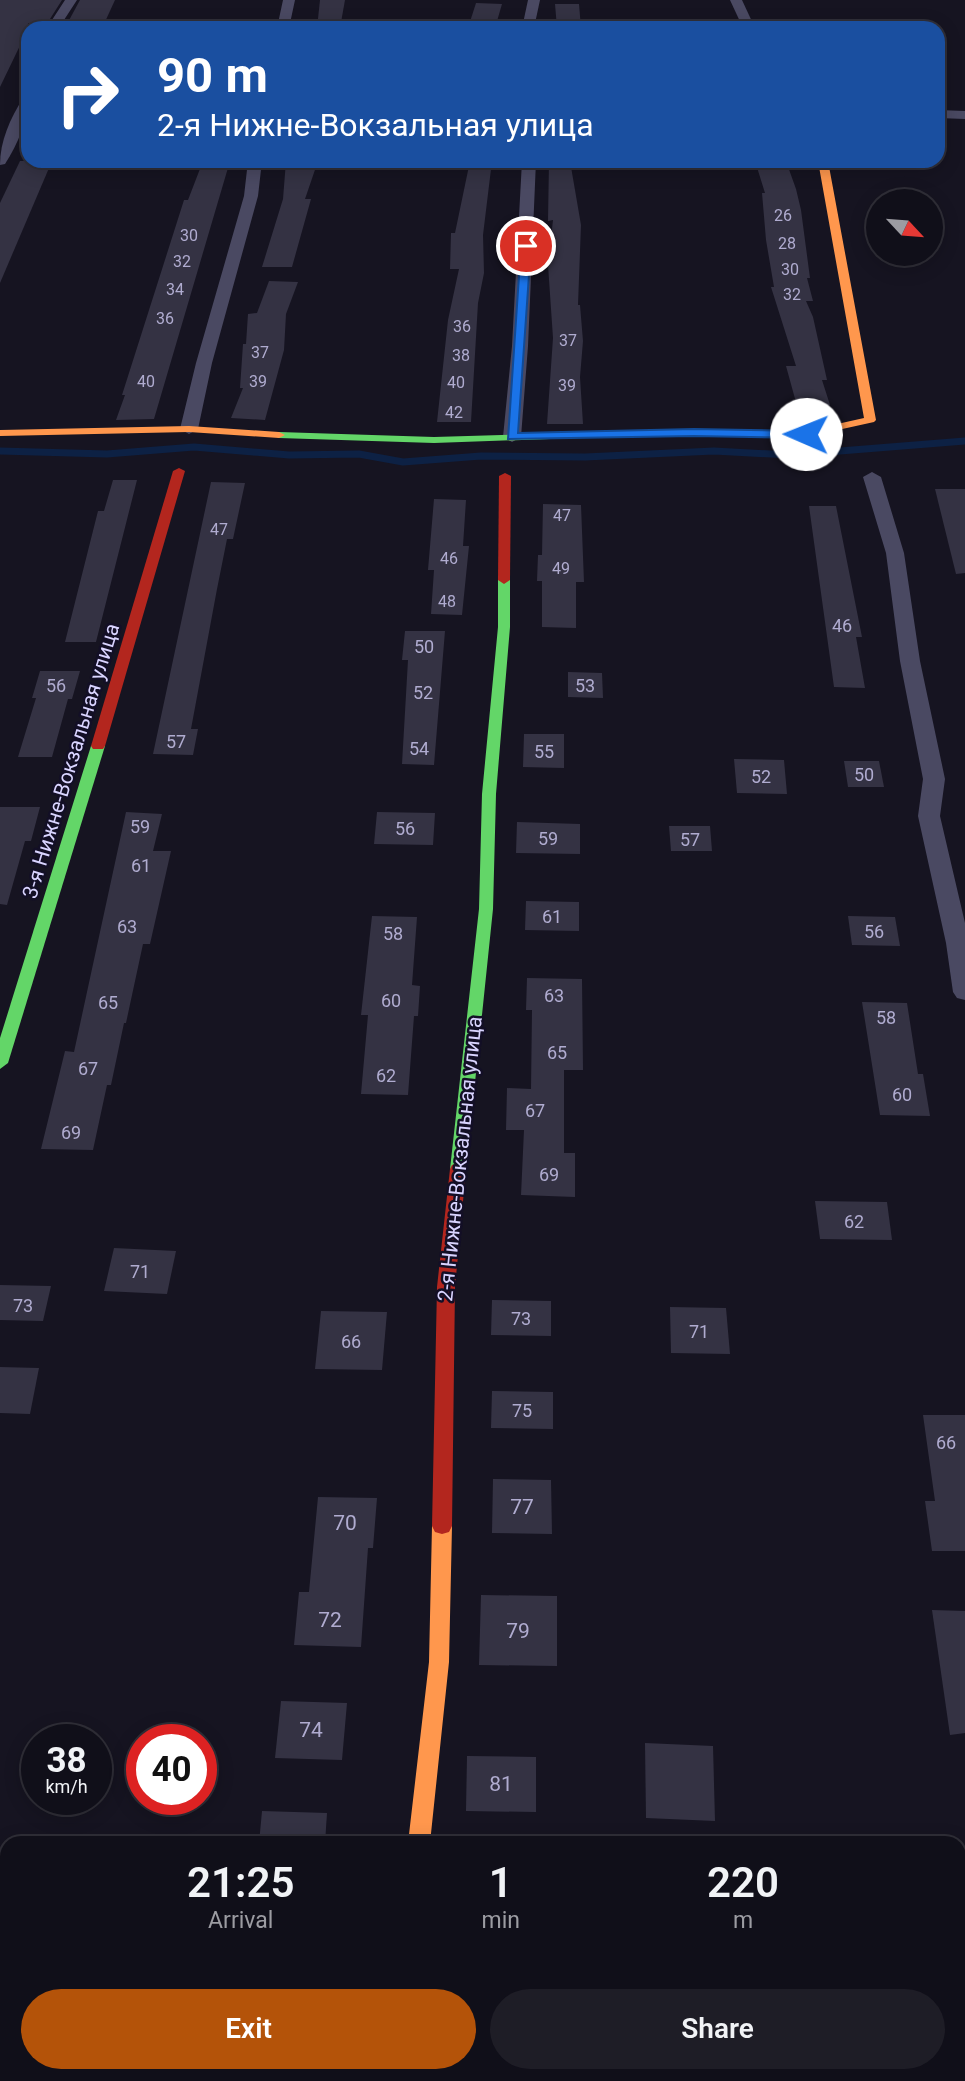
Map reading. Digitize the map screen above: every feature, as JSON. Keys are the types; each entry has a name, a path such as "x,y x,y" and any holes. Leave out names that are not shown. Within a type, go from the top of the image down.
{"street":[{"path":"58,21 71,0"},
{"path":"284,21 289,0"},
{"path":"530,21 534,0"},
{"path":"737,0 746,21"},
{"path":"945,114 965,115"},
{"path":"0,116 21,116"},
{"path":"0,161 21,120"},
{"path":"189,429 204,363 251,196 254,168"},
{"path":"512,437 520,346 529,168"},
{"path":"0,433 189,429 329,438 434,439 694,432 806,434 870,420 824,168"},
{"name":"3-я Нижне-Вокзальная улица","path":"0,1063 90,774 179,471"},
{"name":"2-я Нижне-Вокзальная улица","path":"420,1836 439,1662 446,1287 485,909 489,794 504,627 505,476"},
{"path":"872,477 895,553 910,661 934,779 929,816 958,943 965,992"}],"building":[{"path":"0,0 62,0 50,21 21,21 21,44 0,87"},
{"path":"80,0 115,0 105,21 69,21"},
{"path":"320,0 345,0 341,21 318,21"},
{"path":"476,3 502,4 497,21 470,21"},
{"path":"555,4 579,4 580,21 556,21"},
{"path":"20,161 21,168 49,168 0,283 0,203"},
{"path":"200,168 228,168 154,419 116,420 184,200 188,200"},
{"path":"285,168 316,168 305,199 311,199 292,267 262,267 283,199"},
{"path":"469,168 491,168 483,235 484,273 478,303 471,422 437,422 448,320 459,269 450,269 451,233 455,233"},
{"path":"549,168 571,168 581,225 578,305 583,341 580,377 583,424 547,424 553,338 548,265 553,220 548,221"},
{"path":"757,168 788,168 801,210 810,278 807,278 813,301 806,301 813,317 827,380 822,380 830,405 797,406 786,366 796,366 771,287 774,287 762,193 765,193"},
{"path":"269,281 298,282 286,314 284,350 265,420 231,418 243,388 240,388 248,314 257,313"},
{"path":"113,480 137,480 96,642 65,642 98,511 104,511"},
{"path":"211,482 245,483 233,539 227,539 217,589 191,729 198,729 193,755 153,754"},
{"path":"935,489 965,489 965,573 956,574"},
{"path":"434,499 466,500 463,546 469,546 462,615 431,614 434,570 428,570"},
{"path":"543,504 581,505 584,582 576,582 576,628 542,627 542,581 537,581 538,555 542,555"},
{"path":"809,506 836,506 862,637 856,637 865,688 834,687"},
{"path":"405,631 445,631 434,765 402,764 408,660 402,660"},
{"path":"40,671 80,671 72,699 68,699 52,757 18,757 36,698 32,698"},
{"path":"568,672 602,673 603,698 568,697"},
{"path":"524,734 564,734 564,768 523,767"},
{"path":"734,759 784,760 787,794 737,793"},
{"path":"844,761 879,761 884,787 848,787"},
{"path":"0,807 40,807 31,841 25,841 7,905 0,904"},
{"path":"126,812 162,814 153,851 171,851 150,944 143,944 111,1085 107,1085 93,1150 41,1149 65,1051 74,1052"},
{"path":"377,812 435,813 433,845 374,844"},
{"path":"517,822 580,824 580,854 516,853"},
{"path":"669,826 710,826 712,851 671,851"},
{"path":"526,901 579,902 579,931 525,930"},
{"path":"372,916 417,917 412,985 420,986 418,1016 414,1016 408,1095 361,1094 368,1015 361,1015"},
{"path":"848,916 895,917 900,946 852,945"},
{"path":"527,978 582,979 583,1070 564,1070 564,1153 575,1153 575,1197 521,1195 524,1130 506,1130 507,1088 531,1089 532,1010 526,1010"},
{"path":"862,1002 907,1003 918,1074 923,1074 930,1116 880,1115"},
{"path":"815,1201 887,1202 892,1240 820,1239"},
{"path":"114,1248 176,1251 167,1294 104,1291"},
{"path":"0,1285 51,1286 43,1321 0,1320"},
{"path":"492,1300 551,1301 551,1336 491,1335"},
{"path":"670,1307 726,1308 730,1354 671,1353"},
{"path":"321,1311 387,1312 382,1370 315,1369"},
{"path":"0,1367 39,1368 30,1414 0,1413"},
{"path":"492,1391 553,1392 553,1429 491,1428"},
{"path":"923,1415 965,1415 965,1551 932,1551 925,1501 935,1501"},
{"path":"493,1479 551,1480 552,1534 492,1533"},
{"path":"318,1497 377,1498 373,1548 368,1548 361,1647 294,1645 299,1592 309,1592"},
{"path":"481,1595 557,1596 557,1666 479,1665"},
{"path":"932,1610 965,1611 965,1733 950,1735"},
{"path":"281,1701 347,1703 342,1760 275,1758"},
{"path":"645,1743 713,1746 715,1821 646,1818"},
{"path":"467,1756 536,1757 536,1812 466,1811"},
{"path":"262,1811 327,1813 325,1836 260,1836"}],"waterway":[{"path":"0,451 107,454 194,447 289,455 359,454 403,462 481,456 585,457 714,451 790,455 965,441"}],"traffic: fast":[{"path":"279,435 434,440 631,434"},
{"path":"458,1169 486,909 489,794 504,627 504,580"},
{"path":"0,1063 98,746"}],"traffic: slow":[{"path":"631,434 806,434 870,420 824,168"},
{"path":"0,433 189,429 279,435"},
{"path":"420,1836 439,1662 442,1526"}],"traffic: jam":[{"path":"98,746 179,471"},
{"path":"504,580 505,476"},
{"path":"442,1526 446,1287 458,1169"}],"route":[{"path":"526,246 512,437 694,432 806,434"}]}
